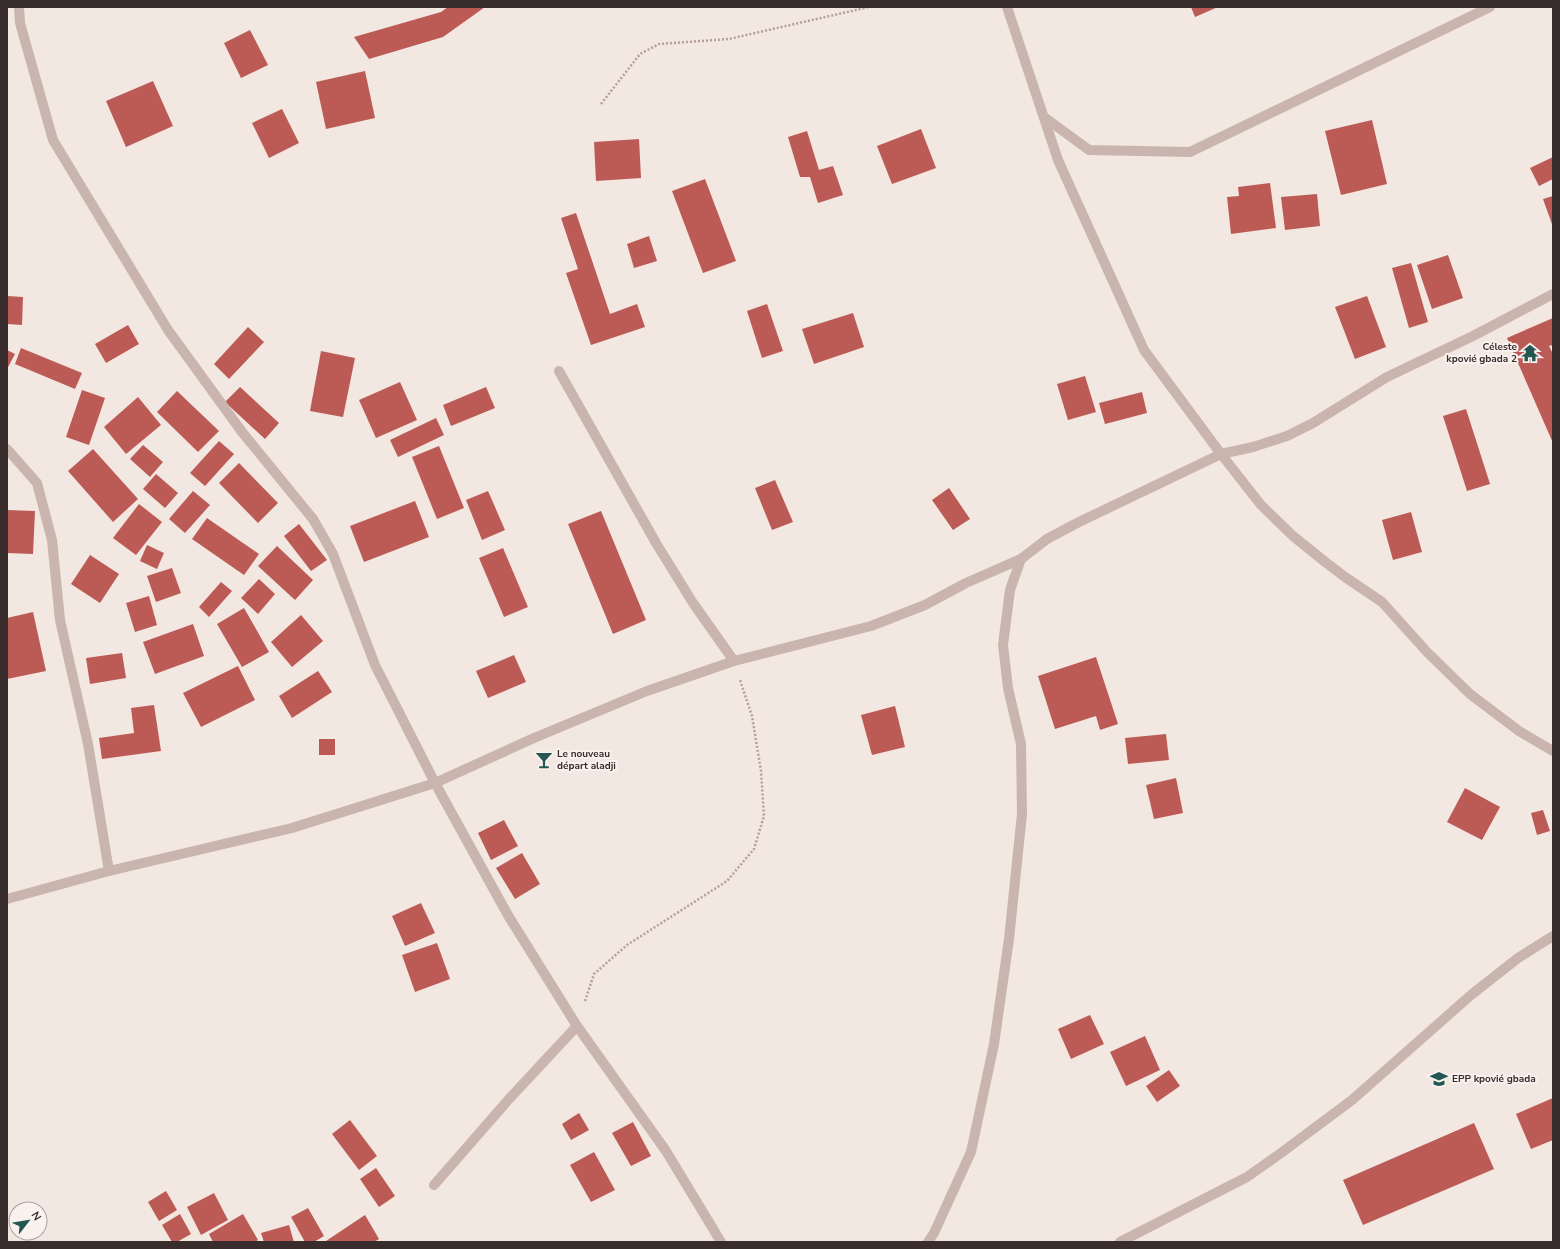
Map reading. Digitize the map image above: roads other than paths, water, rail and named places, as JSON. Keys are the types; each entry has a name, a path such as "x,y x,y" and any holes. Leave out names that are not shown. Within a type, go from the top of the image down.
{"street":[{"path":"19,7 20,23 53,140 168,330 242,432 313,518 333,554 375,665 435,783 509,917 577,1026 666,1151 721,1242"},
{"path":"1007,7 1058,160 1144,350 1261,505 1293,536 1345,577 1382,602 1426,652 1470,694 1520,731 1553,751"},
{"path":"1044,118 1089,150 1190,152 1490,7"},
{"path":"7,899 109,871 292,828 435,783 534,738 647,691 734,661 871,626 925,605 966,583 1021,559 1047,539 1073,525 1221,454 1253,447 1287,436 1313,423 1387,377 1473,336 1553,294"},
{"path":"559,371 660,550 693,603 734,661"},
{"path":"7,450 36,483 52,540 60,620 88,744 109,871"},
{"path":"928,1242 934,1234 971,1152 994,1044 1009,939 1022,814 1021,744 1008,688 1003,645 1010,590 1021,559"},
{"path":"1120,1242 1247,1177 1281,1153 1352,1100 1471,995 1518,958 1553,936"},
{"path":"434,1184 509,1099 577,1026"}],"place":[{"name":"Céleste kpovié gbada 2","path":"1530,353"},
{"name":"Le nouveau départ aladji","path":"544,760"},
{"name":"EPP kpovié gbada","path":"1439,1079"}]}
